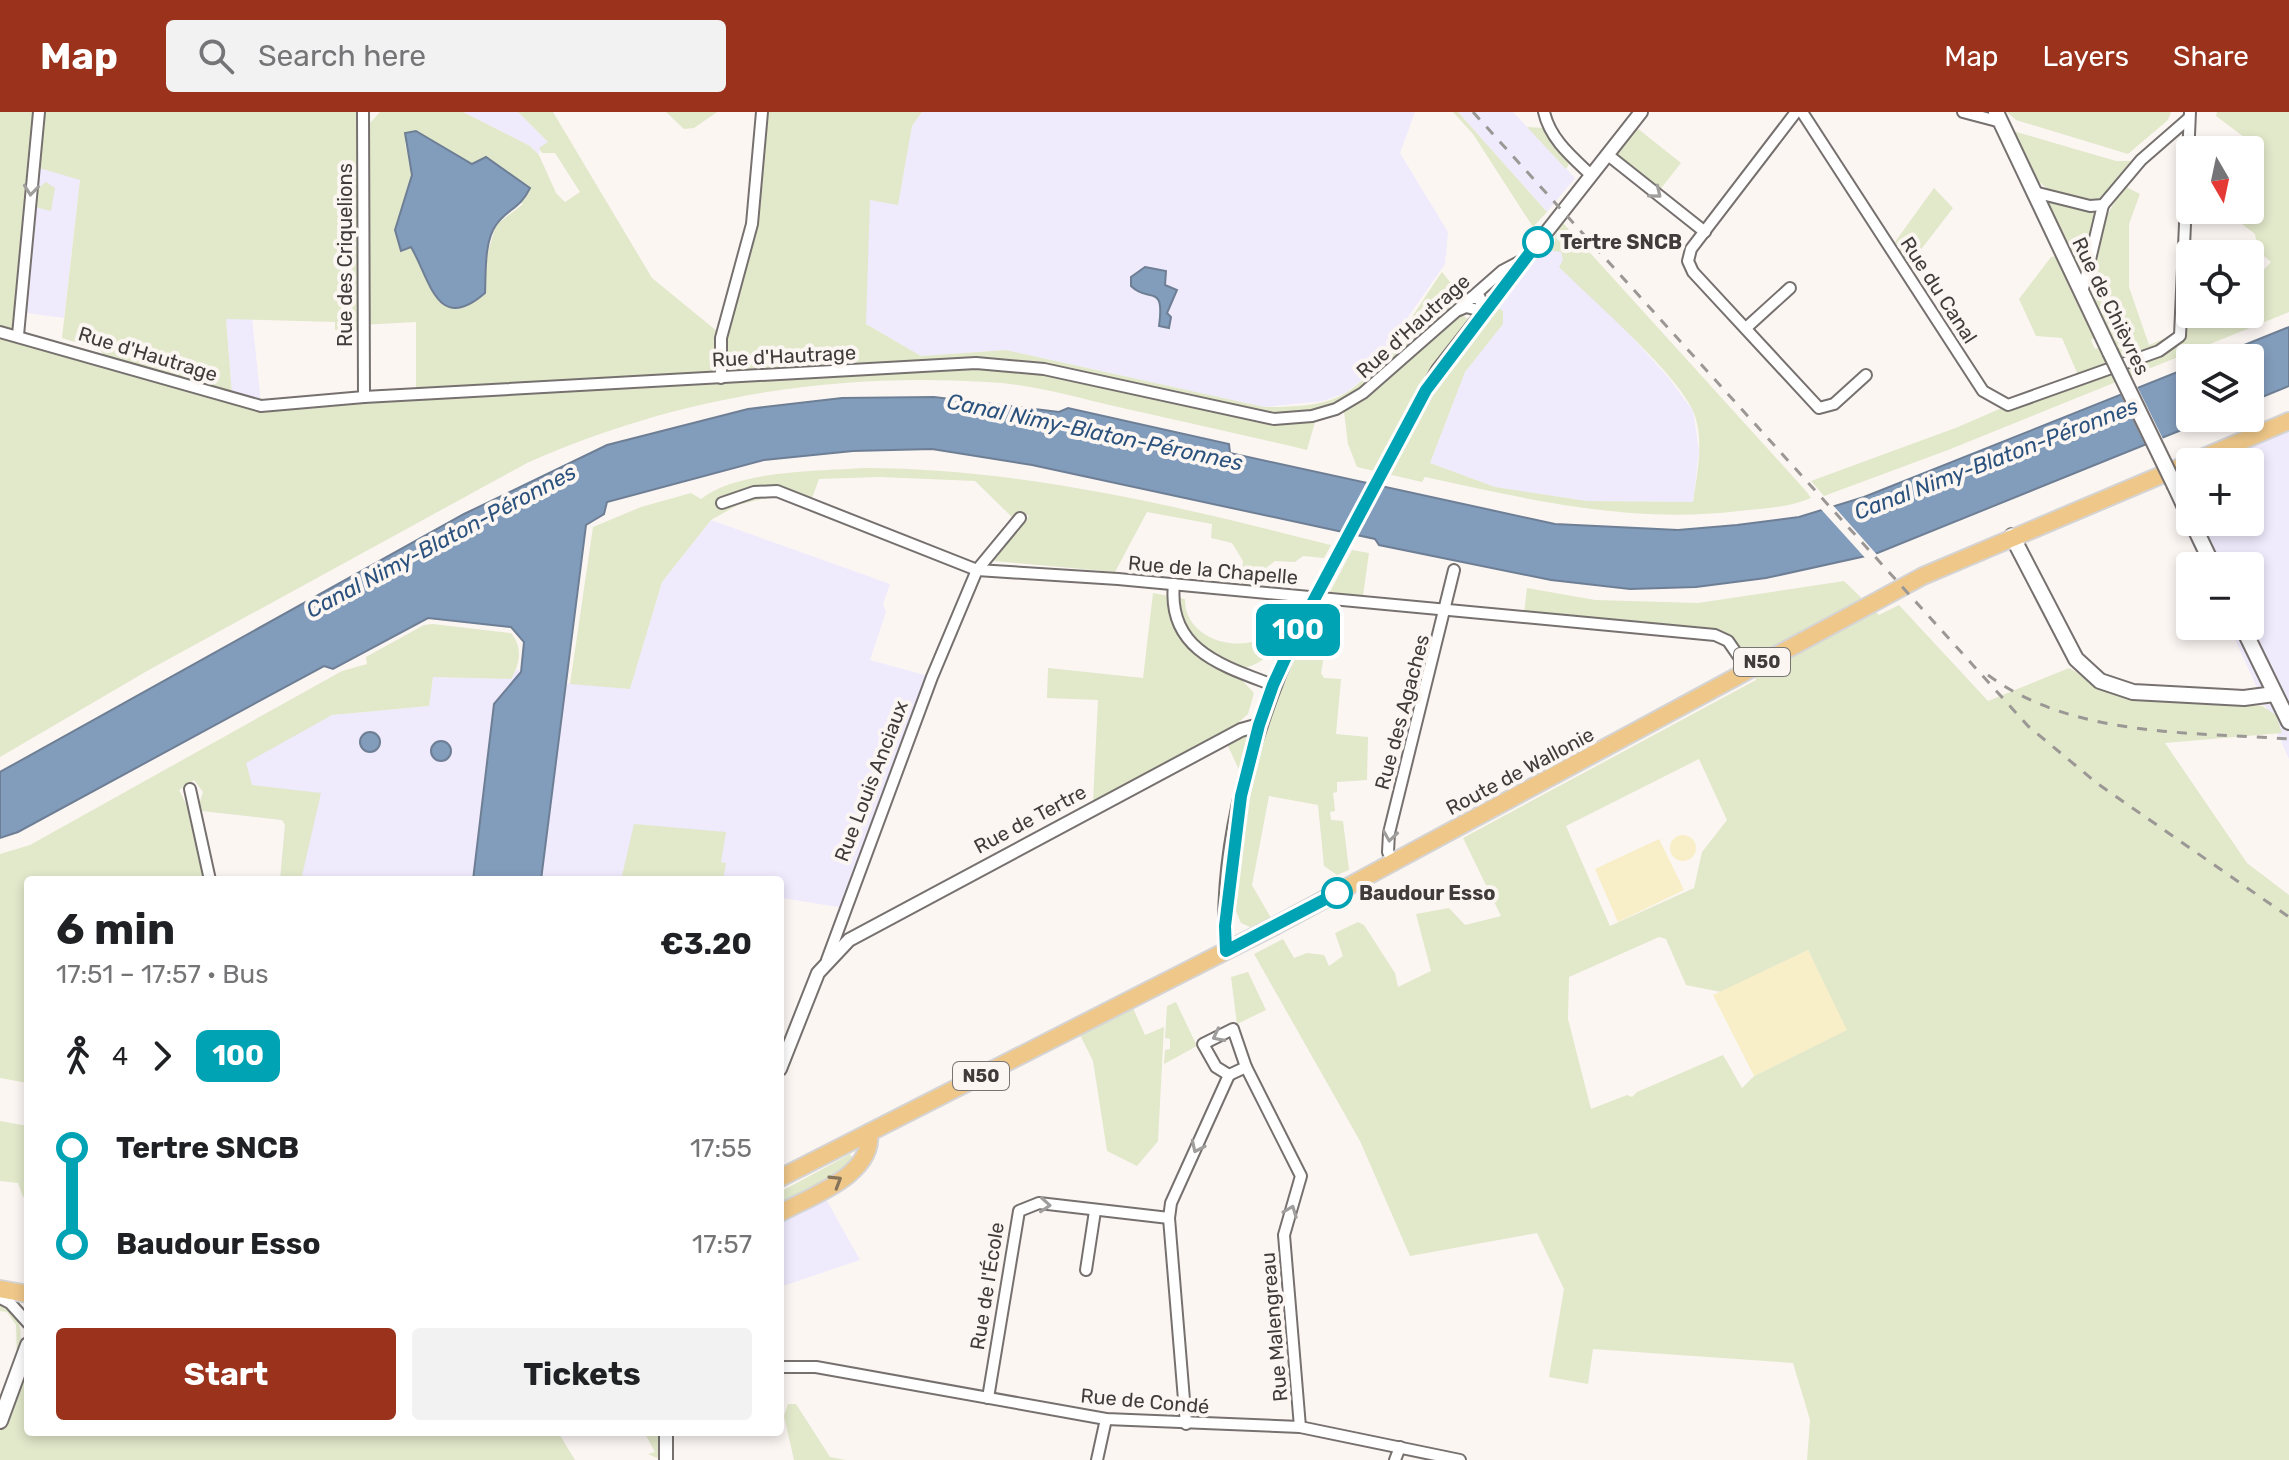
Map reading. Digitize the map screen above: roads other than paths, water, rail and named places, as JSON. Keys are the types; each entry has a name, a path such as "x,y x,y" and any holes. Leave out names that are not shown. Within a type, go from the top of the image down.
{"main road":[{"name":"Rue de Chièvres","path":"1998,117 2176,488"},
{"name":"Route de Wallonie","path":"784,1176 1226,951 1910,583 2012,536 2289,421"},
{"path":"2012,536 2076,659 2100,681 2116,688 2147,693 2244,698 2282,691"},
{"path":"2251,640 2282,691 2289,722"},
{"path":"784,1211 862,1163 870,1147 869,1133"},
{"path":"0,1289 24,1293"},
{"path":"0,1421 24,1356"}],"street":[{"path":"18,335 39,112"},
{"name":"Rue des Criquelions","path":"363,112 364,397"},
{"path":"721,378 721,338 752,224 762,112"},
{"path":"1544,112 1550,130 1562,147 1591,175"},
{"path":"1226,951 1225,926 1237,822 1259,725 1300,626 1438,370 1641,112"},
{"path":"1799,112 1705,232 1688,257 1690,268 1819,408 1834,404 1866,375"},
{"name":"Rue du Canal","path":"1799,112 1983,391 2008,405 2159,351 2180,336 2191,115"},
{"path":"1963,112 1998,117"},
{"path":"2082,293 2103,205 2141,160 2191,115"},
{"path":"1608,155 1705,232"},
{"path":"2034,192 2090,206 2103,205"},
{"name":"Rue d'Hautrage","path":"0,332 261,406 364,397 1007,364 1241,414 1293,419 1336,409 1363,393 1502,271 1521,261"},
{"path":"1746,328 1790,288"},
{"path":"1471,298 1480,298 1482,311"},
{"path":"1457,311 1466,307 1482,311"},
{"name":"Rue de la Chapelle","path":"722,503 754,492 777,491 977,570 1174,584 1715,635 1728,641 1748,670"},
{"name":"Rue Louis Anciaux","path":"784,1060 827,960 927,691 977,570 1020,518"},
{"name":"Rue des Agaches","path":"1393,862 1388,852 1389,833 1454,570"},
{"path":"1174,584 1176,620 1192,644 1224,667 1273,685"},
{"name":"Rue de Tertre","path":"827,960 876,923 1241,730 1259,725"},
{"path":"190,789 209,876"},
{"name":"Rue Malengreau","path":"1229,1075 1216,1067 1203,1044 1233,1029 1246,1067 1301,1176 1284,1235 1300,1427"},
{"path":"1186,1424 1169,1218 1171,1203 1229,1075 1246,1067"},
{"name":"Rue de l'École","path":"988,1398 1015,1216 1032,1203 1169,1218"},
{"path":"1086,1270 1095,1211"},
{"path":"0,1298 24,1319"},
{"name":"Rue de Condé","path":"784,1367 816,1367 1106,1419 1300,1427 1460,1460"},
{"path":"1097,1460 1106,1419"},
{"path":"666,1436 666,1460"},
{"path":"1395,1460 1400,1447"}],"water":[{"path":"416,131 472,164 486,157 530,188 492,232 486,258 485,293 469,304 456,308 437,298 411,247 401,251 395,230 412,175 405,133"},
{"path":"1145,267 1166,271 1165,285 1177,290 1167,313 1171,317 1169,328 1159,326 1158,299 1131,286 1131,277"},
{"path":"2289,327 2289,386 2264,396 2264,344 2247,344"},
{"name":"Canal Nimy-Blaton-Péronnes","path":"2176,373 2176,432 1875,554 1766,578 1696,587 1630,589 1551,580 1379,545 1375,539 1032,465 932,449 853,451 764,460 607,502 604,514 586,525 542,876 473,876 494,704 521,672 524,642 511,627 428,618 333,669 324,666 18,832 0,838 0,772 464,514 607,445 748,409 842,398 934,397 1059,412 1068,408 1229,444 1230,453 1555,524 1678,530 1799,517 1864,497"},
{"path":"370,732 377,735 380,742 377,749 370,752 363,749 360,742 363,735"},
{"path":"441,741 448,744 451,751 448,758 441,761 434,758 431,751 434,744"}],"railway":[{"path":"1473,112 2028,726 2098,784 2289,917"},
{"path":"1988,675 2021,695 2094,721 2173,732 2289,739"}],"place":[{"name":"Tertre SNCB","path":"1538,242"},
{"name":"Baudour Esso","path":"1337,893"}]}
